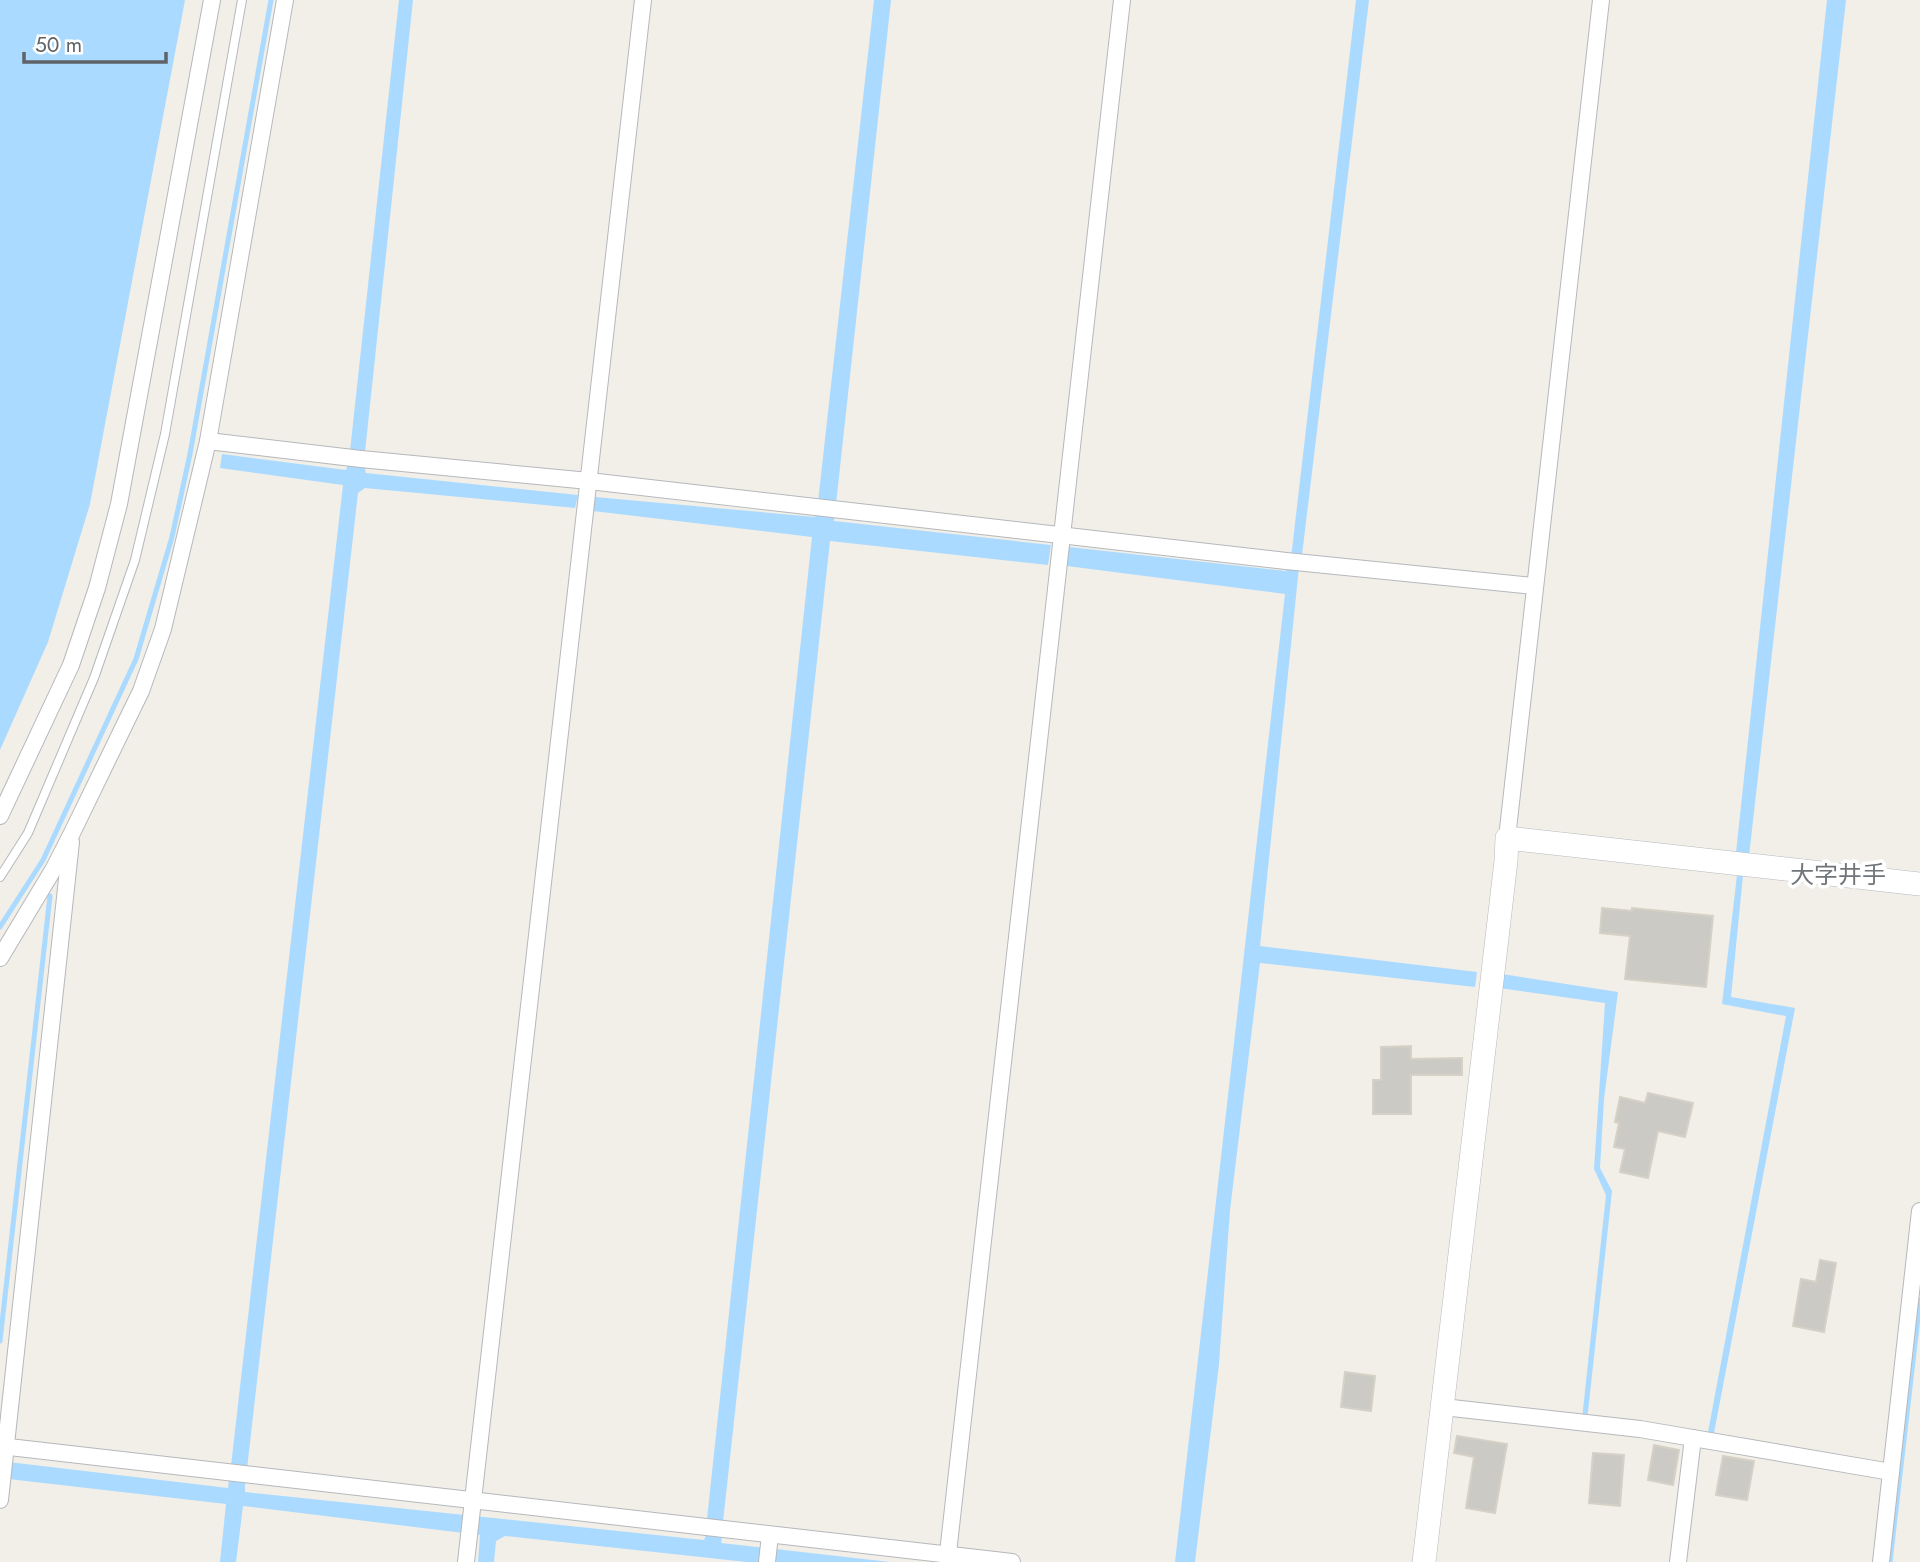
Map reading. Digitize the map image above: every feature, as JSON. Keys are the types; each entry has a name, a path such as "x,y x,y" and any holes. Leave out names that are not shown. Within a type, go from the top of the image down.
{"street":[{"path":"0,816 71,665 97,588 119,505 212,0"},
{"path":"0,958 72,833 141,691 163,629 208,440 285,0"},
{"path":"466,1562 643,0"},
{"path":"948,1558 1122,0"},
{"path":"1424,1562 1506,862 1534,586 1601,0"},
{"path":"208,440 358,459 589,481 824,508 1059,549 1305,562 1534,586"},
{"path":"0,1500 3,1451 72,833"},
{"path":"1507,838 1920,884"},
{"path":"1881,1562 1920,1211"},
{"path":"1443,1407 1640,1429 1891,1472"},
{"path":"1678,1562 1693,1438"},
{"path":"3,1451 238,1474 472,1507 769,1540 1012,1562"},
{"path":"767,1562 769,1540"}],"lane":[{"path":"0,877 28,833 94,678 135,560 165,434 242,0"}],"water":[{"path":"0,0 185,0 90,504 48,642 0,750"},
{"path":"399,0 413,0 365,452 350,451"},
{"path":"874,0 891,0 836,504 818,502"},
{"path":"1356,0 1369,0 1299,567 1260,946 1477,972 1475,987 1260,963 1230,1210 1219,1364 1195,1562 1175,1562 1285,594 1067,566 1069,547 1286,571 1291,558"},
{"path":"1827,0 1846,0 1749,856 1736,853"},
{"path":"222,454 346,470 349,463 364,464 366,473 578,495 575,508 365,488 358,493 247,1469 231,1466 343,485 220,468"},
{"path":"595,497 815,517 816,512 835,514 834,521 1051,545 1048,565 830,541 723,1522 707,1519 812,537 593,511"},
{"path":"1737,875 1743,875 1731,997 1795,1008 1714,1433 1708,1432 1786,1016 1722,1004"},
{"path":"1502,974 1618,992 1604,1099 1600,1168 1612,1191 1587,1421 1582,1419 1606,1195 1594,1169 1605,1003 1499,988"},
{"path":"0,1461 228,1488 229,1480 245,1482 245,1492 704,1540 706,1535 722,1537 721,1543 890,1562 747,1562 505,1536 496,1541 494,1562 478,1562 480,1535 243,1506 236,1562 220,1562 226,1504 0,1478"}],"building":[{"path":"1602,908 1632,911 1632,908 1713,916 1706,987 1625,979 1630,936 1600,933"},
{"path":"1411,1046 1411,1059 1462,1058 1462,1075 1411,1075 1411,1114 1373,1114 1373,1080 1381,1080 1381,1047"},
{"path":"1648,1093 1693,1103 1685,1137 1658,1131 1648,1178 1620,1172 1625,1149 1614,1147 1619,1123 1615,1122 1620,1097 1645,1103"},
{"path":"1820,1260 1836,1263 1824,1332 1793,1326 1801,1279 1816,1282"},
{"path":"1345,1372 1375,1376 1371,1411 1341,1407"},
{"path":"1457,1436 1507,1444 1495,1513 1466,1508 1474,1457 1454,1453"},
{"path":"1654,1445 1679,1450 1673,1485 1648,1480"},
{"path":"1593,1453 1624,1455 1620,1506 1589,1503"},
{"path":"1723,1456 1754,1461 1747,1500 1716,1495"}],"waterway":[{"path":"0,927 43,860 136,659 172,537 190,454 271,0"},
{"path":"0,1341 50,896"},
{"path":"1890,1562 1920,1300"}],"district":[{"name":"大字井手","path":"1838,874"}]}
